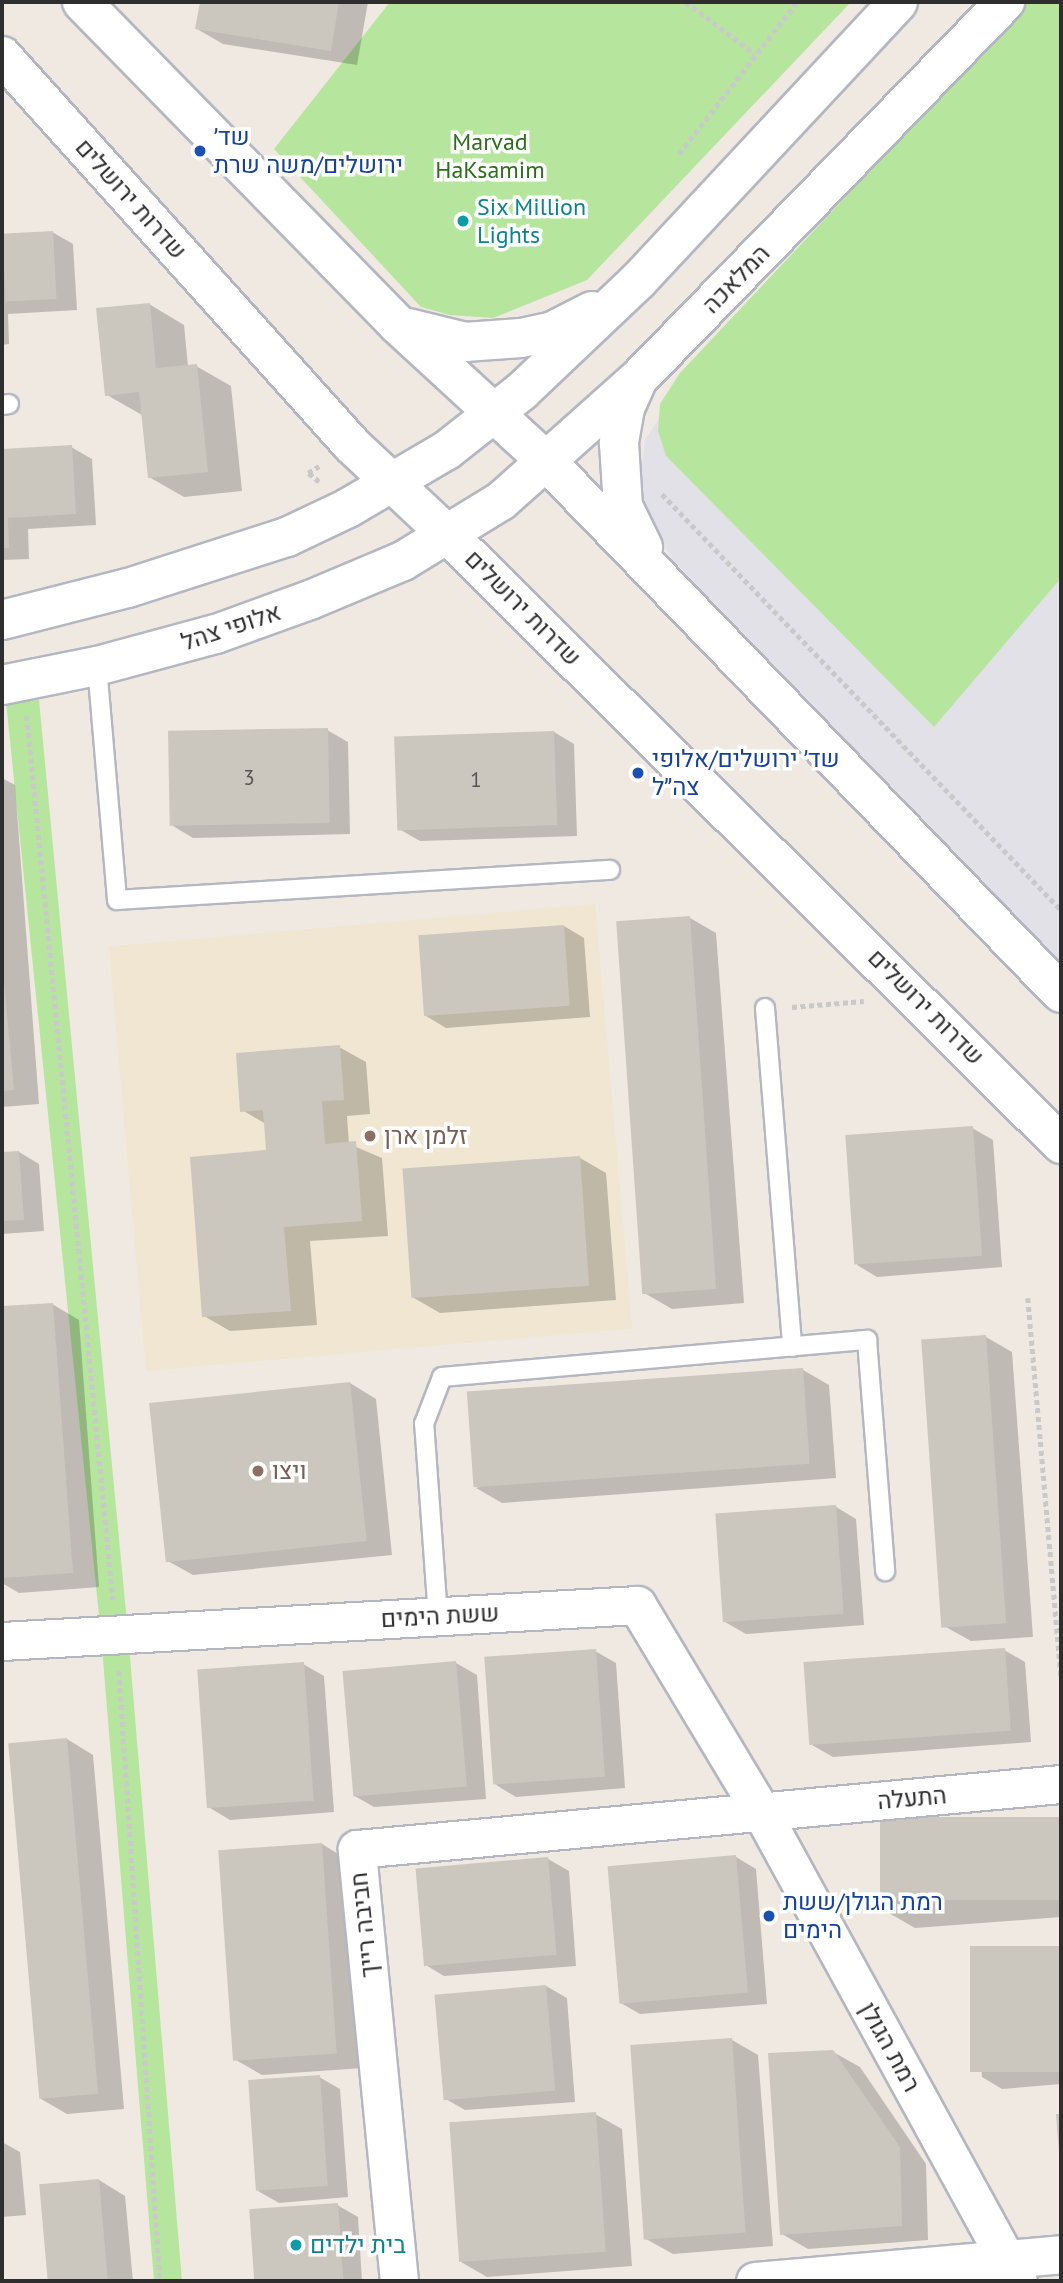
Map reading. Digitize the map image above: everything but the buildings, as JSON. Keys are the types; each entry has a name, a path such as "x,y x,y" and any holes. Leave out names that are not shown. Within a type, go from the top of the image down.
{"main road":[{"path":"82,2 397,324 497,412 546,461 1061,993"},
{"path":"2,620 211,564 287,537 393,484 497,412 638,281 898,2"},
{"name":"המלאכה","path":"448,535 501,500 637,380 1005,2"},
{"name":"שדרות ירושלים","path":"2,56 393,484 448,535 917,998 1061,1144"},
{"path":"397,324 465,342 521,338 553,331 638,281"},
{"path":"637,380 625,408 619,443 621,473 624,506 654,571"},
{"name":"אלופי צהל","path":"13,683 97,666 216,634 310,600 403,561 448,535"}],"street":[{"name":"ששת הימים","path":"2,1641 637,1605 762,1813"},
{"name":"התעלה","path":"762,1813 1061,1784"},
{"name":"רמת הגולן","path":"762,1813 1012,2270"},
{"name":"חביבה רייך","path":"399,2281 356,1849 762,1813"},
{"path":"755,2281 1012,2270 1061,2254"}],"lane":[{"path":"97,666 117,900 610,870"},
{"path":"765,1009 792,1347"},
{"path":"438,1617 424,1424 442,1377 867,1340 885,1571"}],"path":[{"path":"686,2 756,54"},
{"path":"678,154 797,2"},
{"path":"621,473 659,492 1061,910"},
{"path":"13,683 117,1634 160,2281"},
{"path":"765,1009 917,998"},
{"path":"1028,1298 1061,1679"}],"shaded area":[{"path":"1061,18 1061,962 672,559 650,519 640,482 645,440 660,417"},
{"name":"זלמן ארן","path":"595,904 632,1328 146,1371 109,947"}],"green space":[{"name":"Marvad HaKsamim","path":"390,2 851,2 587,280 493,318 450,315 421,307 274,149"},
{"path":"1029,2 1061,2 1061,578 934,727 666,456 658,431 660,404 680,373"},
{"path":"39,700 128,1633 182,2281 154,2281 101,1635 6,701"}],"place":[{"name":"שד׳ ירושלים/משה שרת","path":"200,151"},
{"name":"Six Million Lights","path":"463,221"},
{"name":"שד׳ ירושלים/אלופי צה״ל","path":"638,773"},
{"name":"זלמן ארן","path":"370,1136"},
{"name":"ויצו","path":"258,1471"},
{"name":"רמת הגולן/ששת הימים","path":"769,1916"},
{"name":"בית ילדים","path":"296,2245"}]}
